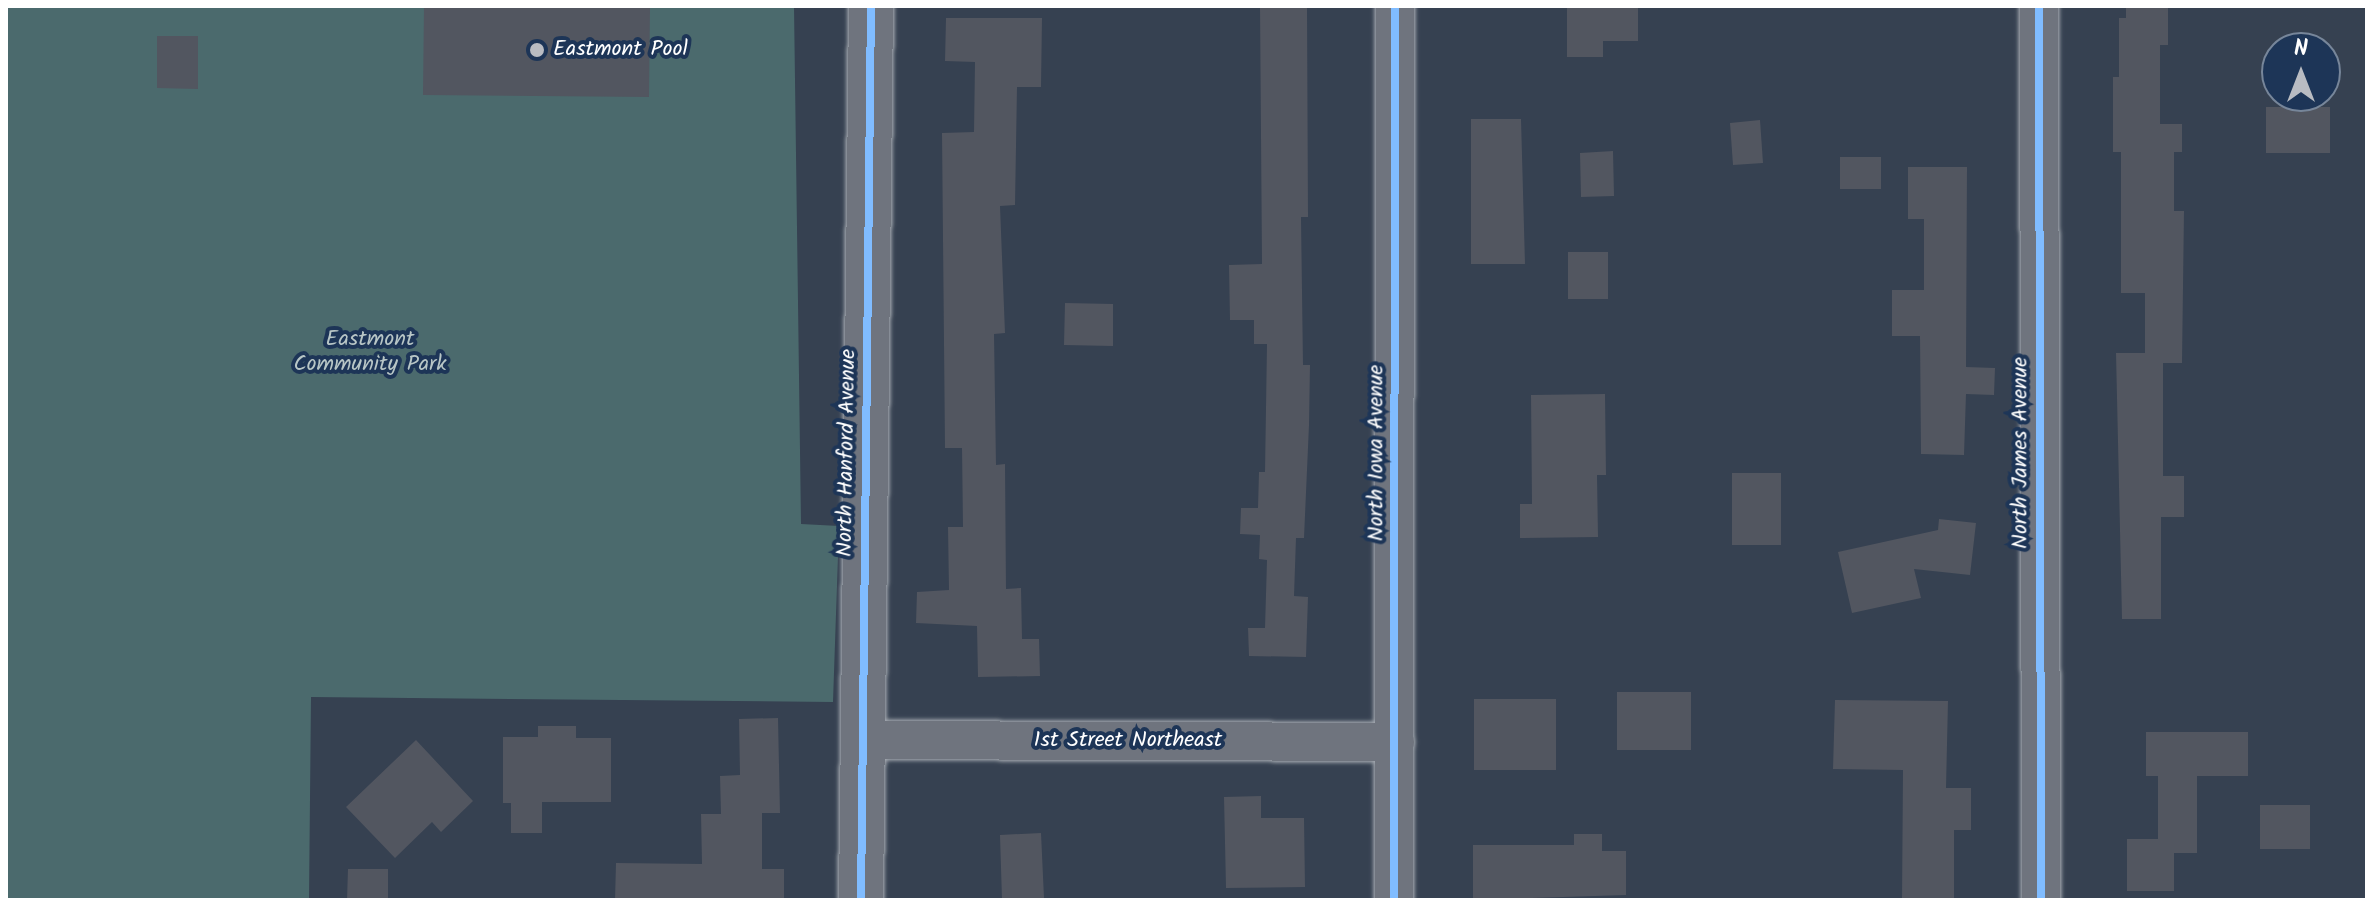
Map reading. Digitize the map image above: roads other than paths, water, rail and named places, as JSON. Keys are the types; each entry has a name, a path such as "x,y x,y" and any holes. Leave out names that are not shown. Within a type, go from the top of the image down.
{"street":[{"name":"North Hanford Avenue","path":"861,900 871,6"},
{"name":"North Iowa Avenue","path":"1394,900 1395,6"},
{"name":"North James Avenue","path":"2039,6 2041,900"},
{"name":"1st Street Northeast","path":"861,740 1395,742"}],"place":[{"name":"Eastmont Pool","path":"537,50"}],"park label":[{"name":"Eastmont Community Park","path":"370,352"}]}
